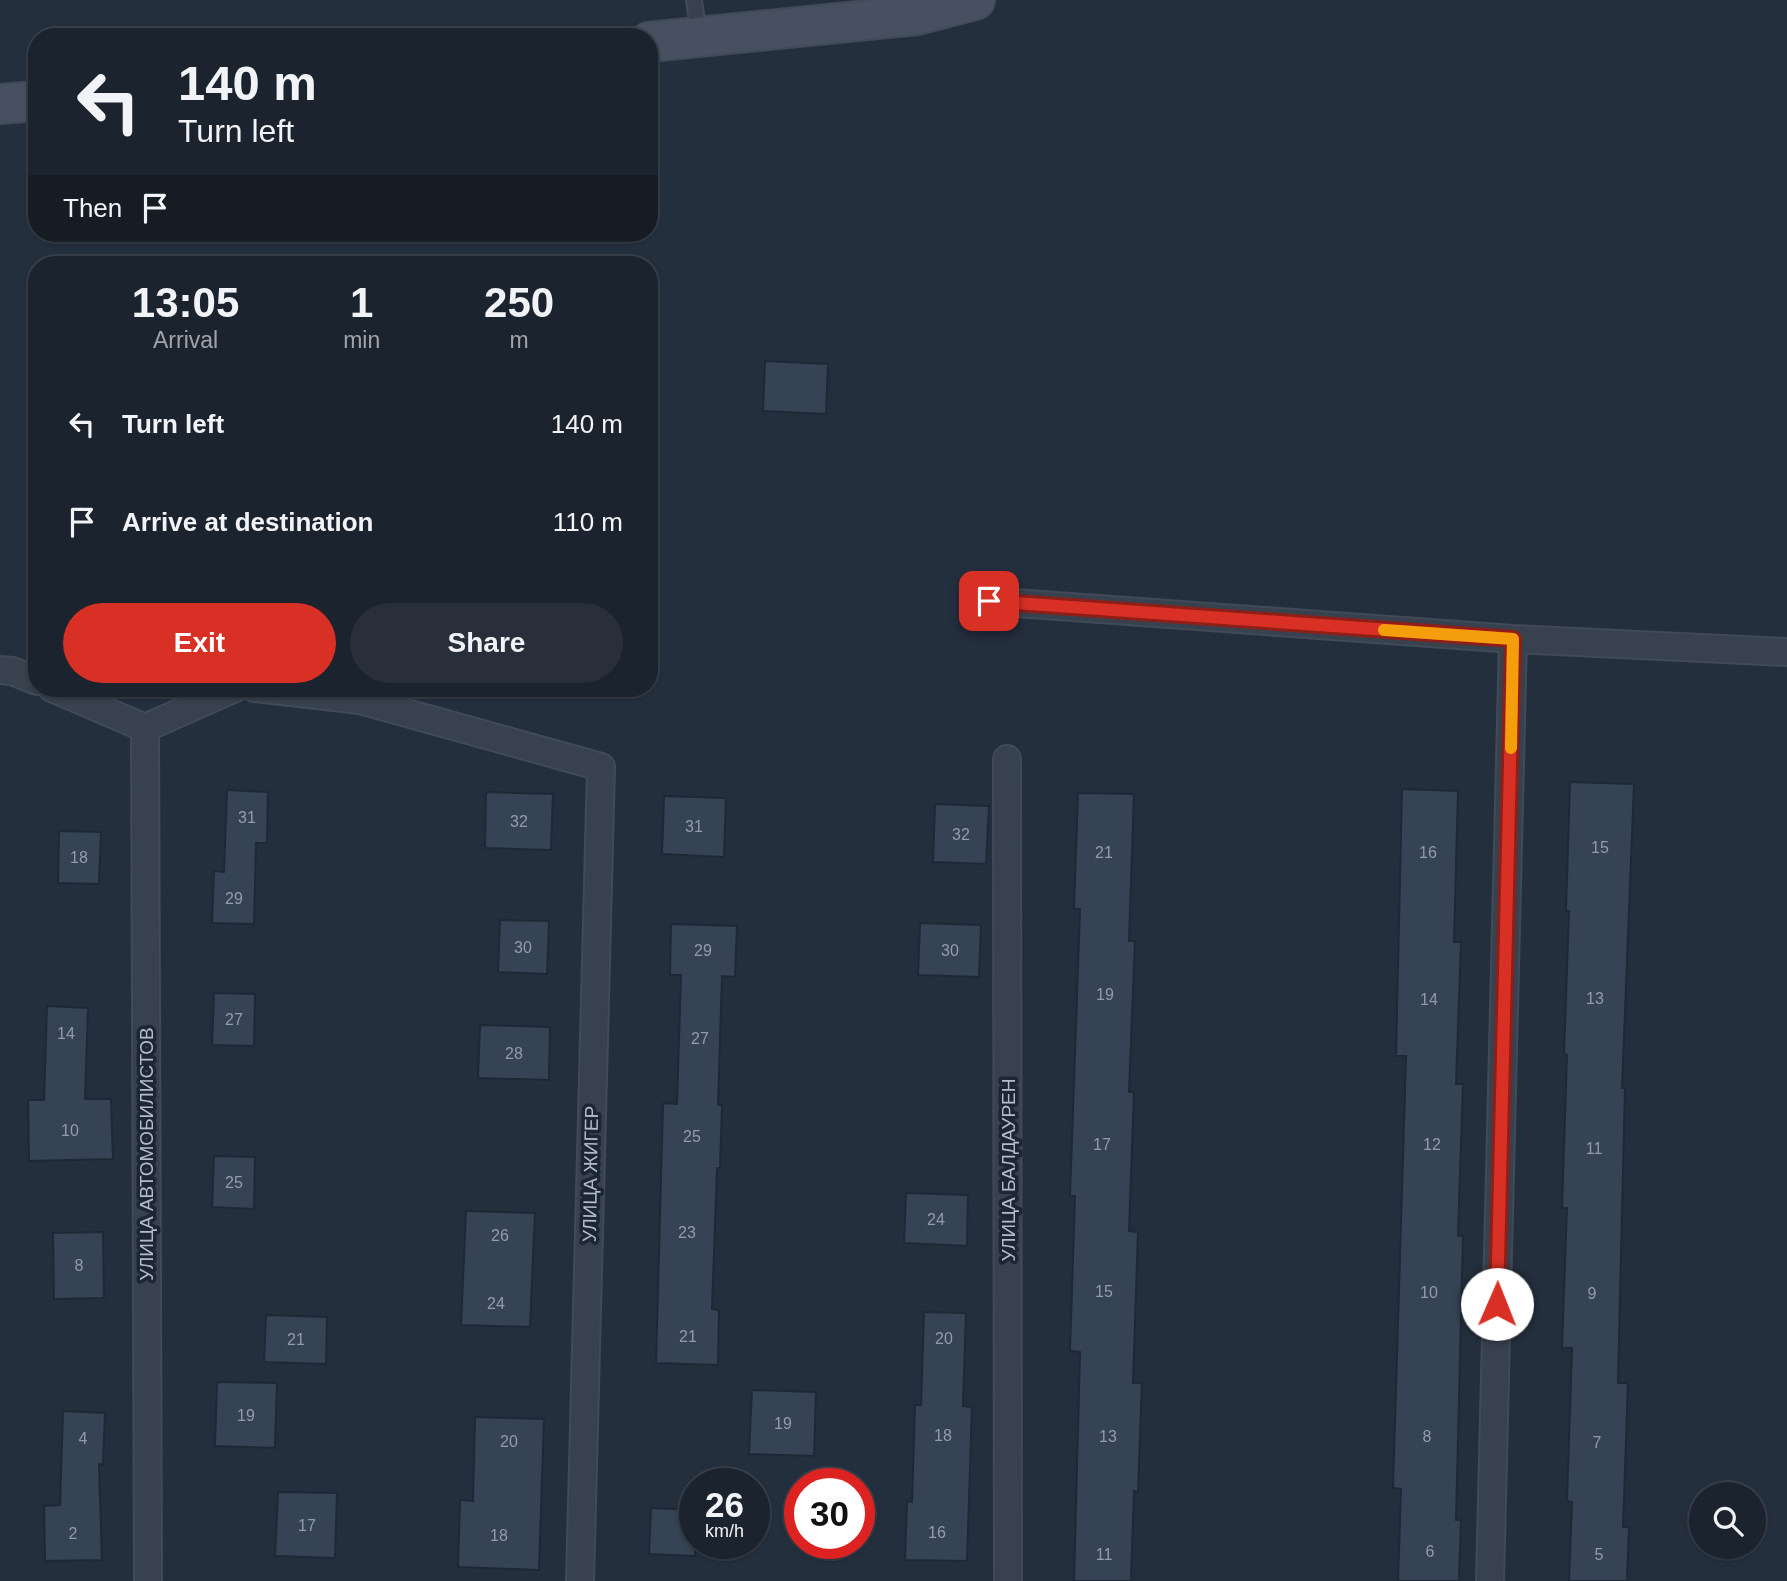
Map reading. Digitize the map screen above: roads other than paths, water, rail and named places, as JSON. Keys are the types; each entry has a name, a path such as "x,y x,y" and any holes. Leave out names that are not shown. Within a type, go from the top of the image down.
{"main road":[{"path":"658,37 697,18 917,15 975,0"},
{"path":"0,104 28,102"}],"street":[{"path":"989,601 1513,639 1787,652"},
{"path":"1490,1581 1513,639"},
{"path":"0,670 28,677"},
{"path":"73,697 145,728 215,697"},
{"name":"УЛИЦА ЖИГЕР","path":"334,697 360,700 601,767 580,1581"},
{"name":"УЛИЦА АВТОМОБИЛИСТОВ","path":"145,728 148,1581"},
{"name":"УЛИЦА БАЛДАУРЕН","path":"1007,759 1008,1581"}]}
